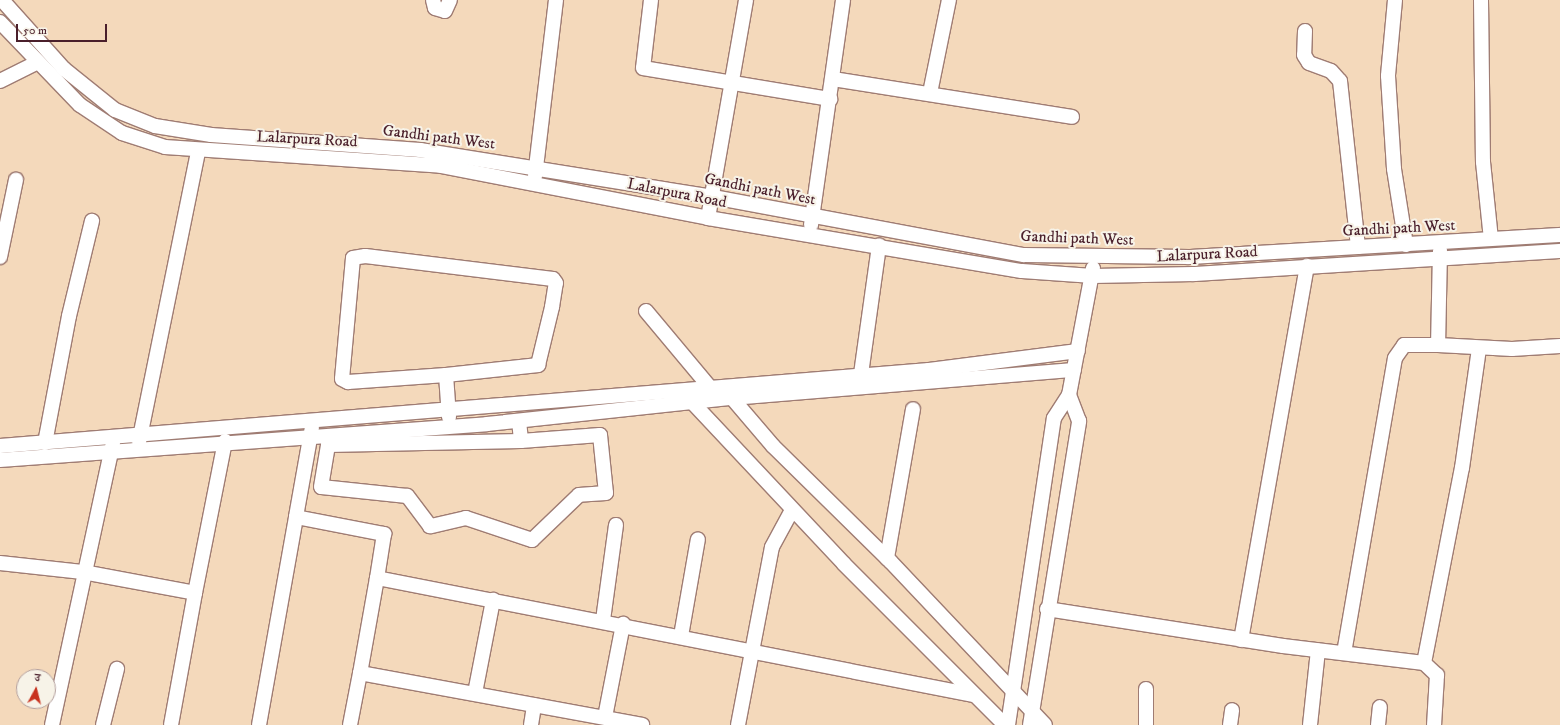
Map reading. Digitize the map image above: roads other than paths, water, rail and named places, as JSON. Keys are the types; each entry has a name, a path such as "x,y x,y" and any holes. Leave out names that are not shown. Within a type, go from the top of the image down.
{"street":[{"name":"Gandhi path West","path":"2,0 64,69 89,92 115,110 155,126 210,135 420,150 536,167 713,197 813,217 1024,255 1189,257 1560,235"},
{"path":"433,0 435,8 445,11 450,0"},
{"path":"534,182 556,0"},
{"path":"651,0 643,68 731,81 830,99"},
{"path":"708,218 713,197 731,81 746,0"},
{"path":"810,233 843,0"},
{"path":"930,93 949,0"},
{"path":"1395,0 1388,76 1394,169 1406,245"},
{"path":"1481,0 1482,162 1491,239"},
{"name":"Lalarpura Road","path":"0,22 80,105 122,133 165,147 198,151 441,166 534,182 708,218 810,233 1022,270 1093,276 1441,259 1560,251"},
{"path":"1305,31 1304,55 1309,63 1331,71 1340,81 1358,248"},
{"path":"0,82 38,62"},
{"path":"833,79 930,93 1072,117"},
{"path":"138,448 198,151"},
{"path":"0,257 16,180"},
{"path":"45,443 69,316 92,221"},
{"path":"1438,345 1441,259 1439,243"},
{"path":"859,388 879,245"},
{"path":"365,256 553,279 556,283 552,307 538,365 446,375 348,382 342,379 353,258 365,256"},
{"path":"1006,725 1054,418 1069,395 1093,276 1094,257"},
{"path":"1241,640 1307,266"},
{"path":"646,311 708,386 726,398 887,558 1012,690 1031,718 1045,725"},
{"path":"1344,653 1395,358 1404,345 1438,345 1480,348 1560,346"},
{"path":"1424,663 1462,468 1480,348"},
{"path":"0,460 113,444 140,434 861,373 929,370 1078,351"},
{"path":"0,446 45,443 113,444 138,448 311,435 450,427 726,398 1074,370"},
{"path":"446,375 450,427"},
{"path":"1031,718 1047,609 1079,421 1069,395"},
{"path":"601,396 604,412"},
{"path":"692,402 792,510 973,695 1006,725"},
{"path":"506,404 521,441"},
{"path":"887,558 913,409"},
{"path":"259,725 313,420"},
{"path":"600,435 606,493 579,496 532,540 466,518 430,526 407,496 322,488 328,445 521,441 600,435"},
{"path":"171,725 225,441"},
{"path":"52,725 83,572 113,444"},
{"path":"738,725 772,547 792,510"},
{"path":"296,517 384,534 350,725"},
{"path":"603,620 616,525"},
{"path":"681,636 698,539"},
{"path":"0,563 83,572 195,594"},
{"path":"377,578 603,620 973,695"},
{"path":"475,693 493,600"},
{"path":"1047,609 1241,640 1424,663 1437,675 1434,725"},
{"path":"611,720 623,624"},
{"path":"1310,725 1318,650"},
{"path":"103,725 117,669"},
{"path":"360,672 642,725"},
{"path":"1146,689 1146,725"},
{"path":"531,725 534,705"},
{"path":"1378,725 1380,707"},
{"path":"1230,725 1232,710"}]}
